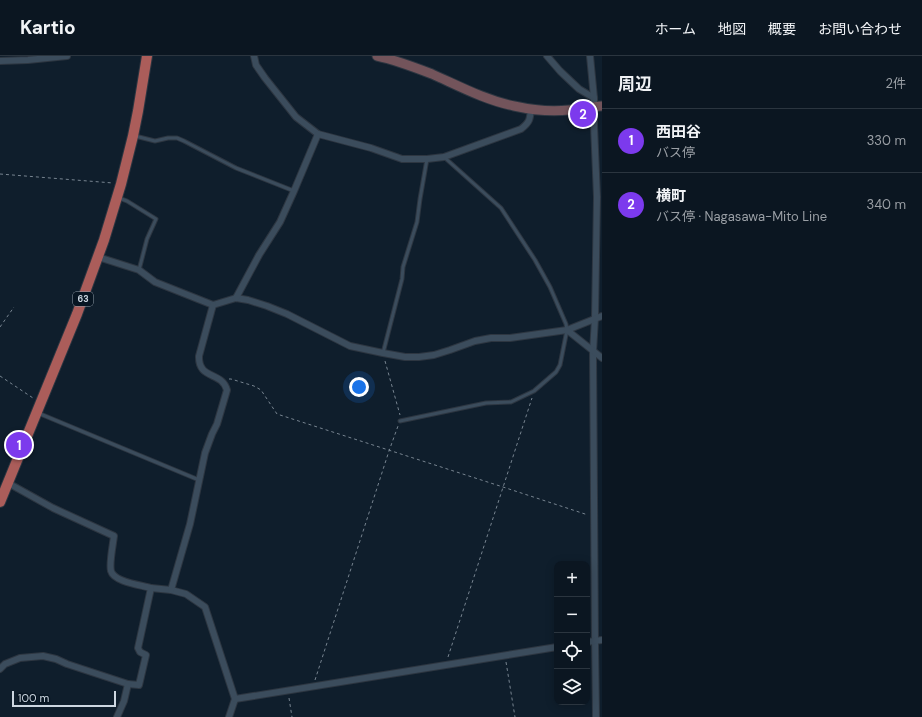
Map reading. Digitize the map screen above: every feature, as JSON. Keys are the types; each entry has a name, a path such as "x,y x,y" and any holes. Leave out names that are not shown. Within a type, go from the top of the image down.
{"main road":[{"name":"63","path":"0,502 77,314 98,257 117,198 133,136 147,56"},
{"path":"377,56 408,65 497,102 514,106 550,111 568,110 597,104"}],"street":[{"path":"0,61 67,56"},
{"path":"254,56 256,65 296,117 318,134 402,158 427,159 444,157 521,129 530,120 531,109"},
{"path":"547,56 560,71 597,104"},
{"path":"590,56 597,104 594,125 597,196 593,352 596,717"},
{"path":"236,298 259,254 280,222 318,134"},
{"path":"98,257 139,270 155,282 213,305 236,298 248,300 287,314 350,346 405,357 420,357 444,352 475,341 491,338 510,338 567,330 602,316"},
{"path":"171,590 195,504 205,453 217,424 227,390 222,381 206,372 201,368 199,363 199,356 213,305"},
{"path":"567,330 602,358"},
{"path":"8,483 53,508 114,536 111,572 115,577 151,588 171,590 186,594 205,606 235,699 229,717"},
{"path":"0,669 5,664 20,658 44,656 128,684 139,685 146,654 140,652 138,648 151,588"},
{"path":"590,642 602,640"},
{"path":"235,699 554,647"},
{"path":"117,717 124,701 128,684"}],"lane":[{"path":"133,136 156,141 168,138 184,140 236,168 294,192"},
{"path":"400,421 486,403 511,402 534,392 556,372 560,365 567,330 566,324 550,286 501,208 444,157"},
{"path":"383,353 402,279 403,267 417,222 427,159"},
{"path":"117,198 127,200 156,219 147,239 139,270"},
{"path":"37,413 199,480"}],"path":[{"path":"0,174 121,184"},
{"path":"0,328 14,307"},
{"path":"314,686 315,679 400,421 400,414 383,353"},
{"path":"0,376 40,403"},
{"path":"222,381 230,379 254,386 261,390 276,414 594,517"},
{"path":"446,665 534,392"},
{"path":"505,655 515,717"},
{"path":"288,690 292,717"}],"place":[{"name":"横町","path":"583,114"},
{"name":"西田谷","path":"19,445"}]}
